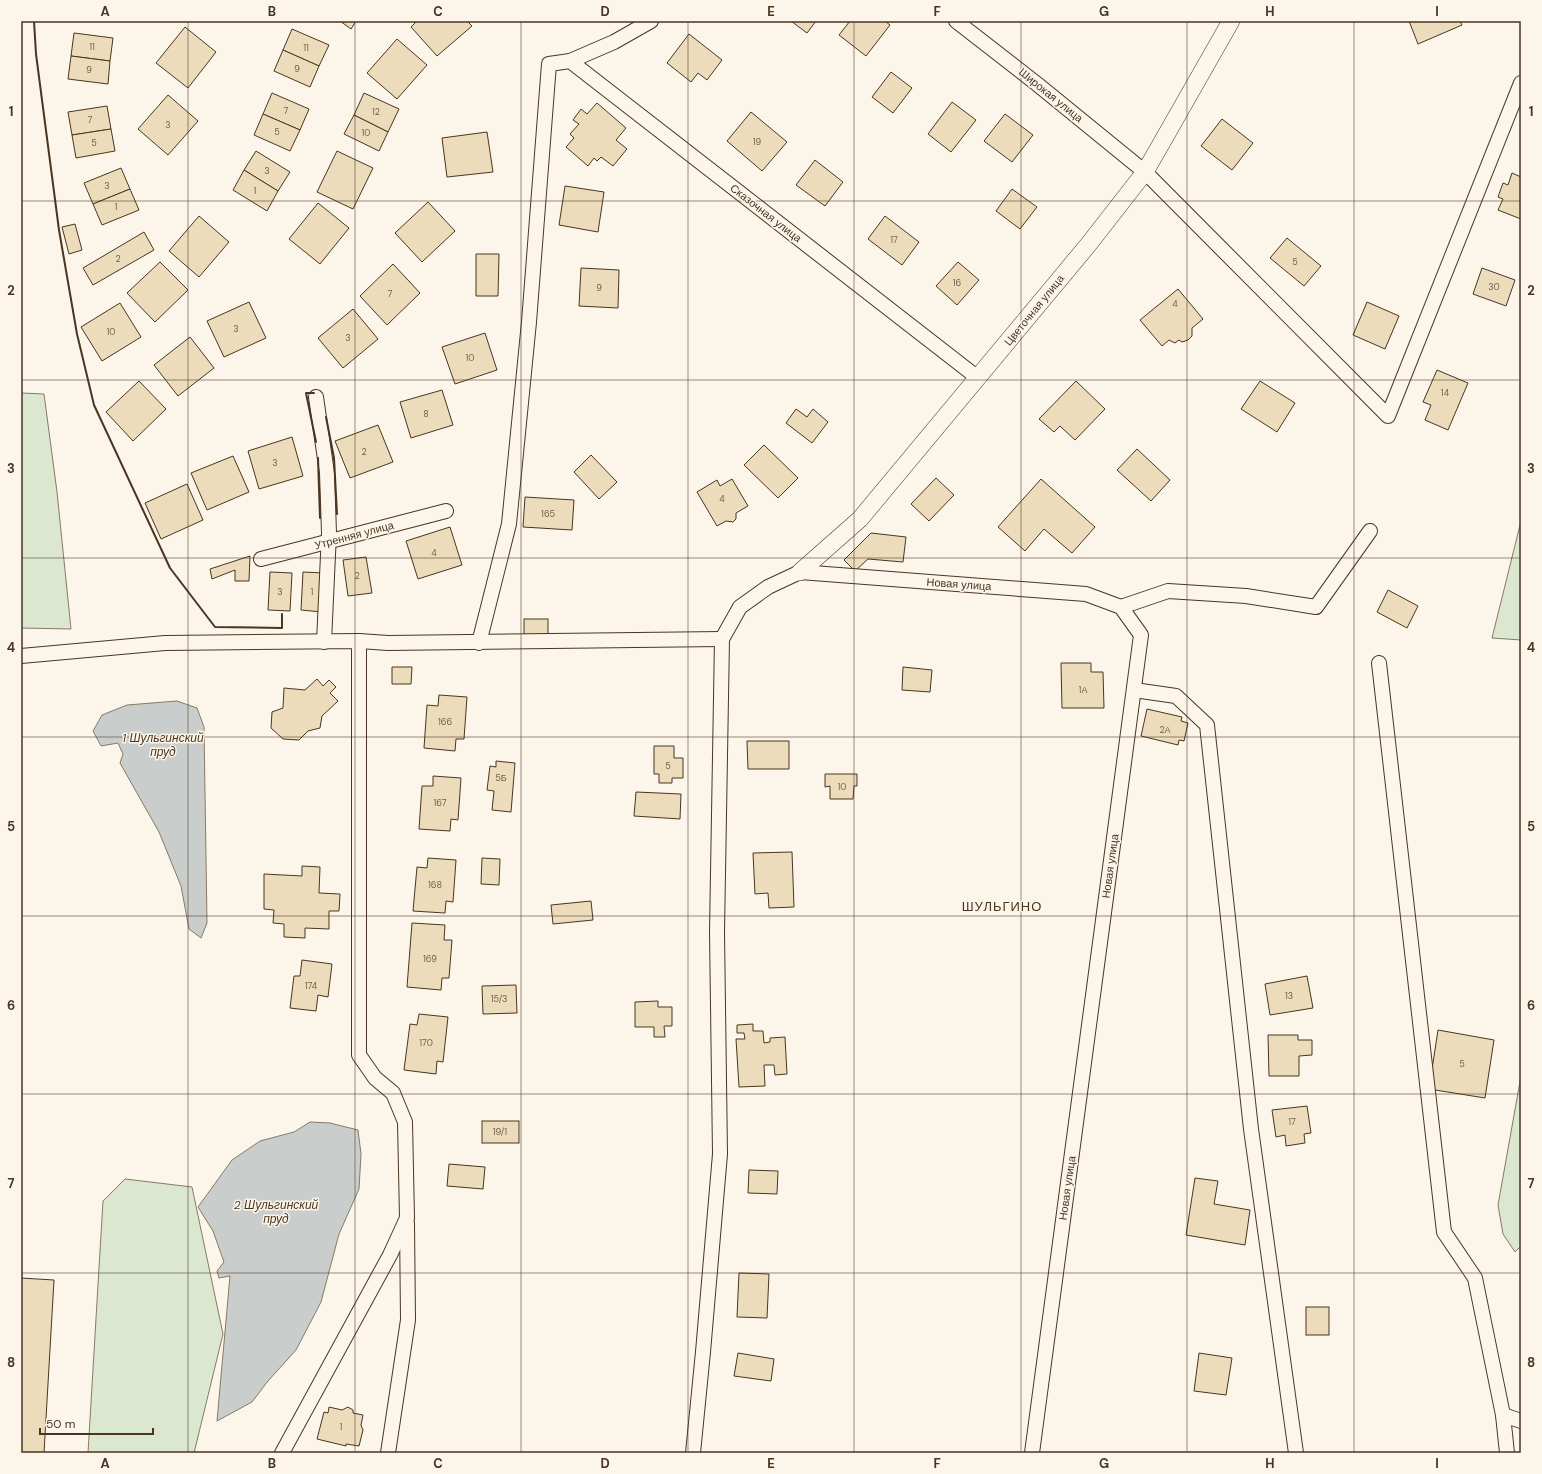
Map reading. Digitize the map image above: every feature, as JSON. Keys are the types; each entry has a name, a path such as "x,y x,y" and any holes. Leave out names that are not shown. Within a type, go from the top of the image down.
{"street":[{"path":"479,642 509,524 529,322 549,64 570,61 614,42 650,21"},
{"name":"Широкая улица","path":"956,21 1037,84 1145,172 1388,416 1521,82"},
{"name":"Цветочная улица","path":"800,572 860,519 978,378 1145,172 1231,21"},
{"name":"Сказочная улица","path":"570,61 978,378"},
{"path":"316,397 327,473 329,541 324,642"},
{"name":"Утренняя улица","path":"261,559 446,511"},
{"path":"1121,607 1168,591 1246,596 1316,607 1370,531"},
{"path":"693,1453 720,1154 717,932 722,639 740,607 768,587 800,572"},
{"name":"Новая улица","path":"800,572 1086,594 1121,607 1141,635 1032,1453"},
{"path":"21,656 165,643 359,641 388,643 722,639"},
{"path":"359,641 359,1055 375,1078 392,1092 405,1122 408,1320 388,1453"},
{"path":"1379,662 1444,1232 1475,1278 1503,1415 1507,1453"},
{"path":"1134,690 1176,696 1207,725 1251,1129 1296,1453"},
{"path":"282,1453 390,1255 407,1218"},
{"path":"1503,1415 1521,1421"}],"green space":[{"path":"21,393 44,394 57,492 71,629 21,628"},
{"path":"1521,521 1521,640 1492,638"},
{"path":"1521,1076 1521,1246 1515,1252 1503,1234 1498,1205"},
{"path":"125,1179 192,1187 223,1334 194,1453 88,1453 103,1201"}],"water":[{"name":"1 Шульгинский пруд","path":"177,701 197,708 204,727 207,923 201,938 189,929 181,886 159,832 120,763 123,754 118,743 101,746 93,731 102,715 127,705"},
{"name":"2 Шульгинский пруд","path":"310,1122 330,1123 358,1130 361,1154 359,1189 339,1234 321,1302 296,1350 268,1381 252,1402 217,1421 230,1276 219,1278 217,1271 224,1262 213,1231 198,1207 232,1160 260,1141 294,1132"}],"building":[{"path":"340,21 356,21 351,29"},
{"path":"417,21 467,21 472,26 437,56 411,27"},
{"path":"791,21 816,21 807,33"},
{"path":"850,21 885,21 890,25 866,56 839,35"},
{"path":"1409,21 1460,21 1462,25 1418,44"},
{"path":"185,27 216,52 188,88 156,63"},
{"path":"292,29 329,45 319,66 283,50"},
{"path":"74,33 113,38 110,61 71,56"},
{"path":"689,34 722,60 707,80 698,73 691,82 667,63"},
{"path":"397,39 427,65 397,99 367,73"},
{"path":"283,50 319,66 310,87 274,71"},
{"path":"71,56 110,61 108,84 68,79"},
{"path":"891,72 912,88 893,113 872,97"},
{"path":"272,93 309,109 300,130 263,114"},
{"path":"364,93 399,109 388,132 354,115"},
{"path":"168,95 198,121 168,155 138,129"},
{"path":"952,102 976,120 951,152 928,134"},
{"path":"597,103 626,128 616,140 627,149 613,166 601,157 597,161 594,158 588,166 566,147 574,138 570,134 579,124 573,120 581,109 587,114"},
{"path":"107,106 111,129 72,135 68,112"},
{"path":"751,112 787,142 762,171 727,141"},
{"path":"263,114 300,130 290,151 254,135"},
{"path":"1005,114 1033,135 1012,162 984,141"},
{"path":"354,115 388,132 379,151 344,134"},
{"path":"1222,119 1253,143 1232,170 1201,146"},
{"path":"111,129 115,151 76,158 72,135"},
{"path":"487,132 493,172 447,177 442,138"},
{"path":"256,151 290,172 278,191 244,170"},
{"path":"337,151 373,168 353,209 317,192"},
{"path":"815,160 843,182 825,206 796,185"},
{"path":"121,168 130,189 93,204 84,183"},
{"path":"244,170 278,191 267,211 233,190"},
{"path":"1512,173 1521,177 1521,219 1498,210 1503,199 1498,197 1503,183 1508,185"},
{"path":"565,186 604,192 598,232 559,225"},
{"path":"130,189 139,210 102,225 93,204"},
{"path":"1012,189 1037,207 1020,229 996,211"},
{"path":"428,202 455,231 422,262 395,233"},
{"path":"318,203 349,228 320,264 289,239"},
{"path":"199,216 229,242 199,277 169,251"},
{"path":"885,216 919,242 902,265 868,239"},
{"path":"75,224 82,250 69,254 62,227"},
{"path":"144,232 154,250 93,285 83,268"},
{"path":"1287,238 1321,266 1304,286 1270,258"},
{"path":"476,254 499,254 498,296 476,296"},
{"path":"160,262 188,290 155,322 127,293"},
{"path":"958,262 979,280 957,305 936,286"},
{"path":"393,264 420,293 387,325 360,296"},
{"path":"581,268 619,270 618,308 579,306"},
{"path":"1482,268 1515,280 1506,306 1473,294"},
{"path":"1178,289 1203,319 1192,328 1192,336 1188,340 1182,342 1179,340 1175,343 1169,340 1162,346 1140,320"},
{"path":"249,302 266,338 224,357 207,321"},
{"path":"1367,302 1399,316 1385,349 1353,335"},
{"path":"120,303 141,337 102,361 81,327"},
{"path":"353,309 378,339 343,368 318,338"},
{"path":"485,333 497,370 455,384 442,347"},
{"path":"190,337 214,368 178,396 154,365"},
{"path":"1437,370 1468,383 1448,430 1425,420 1431,405 1423,402"},
{"path":"139,381 166,409 133,441 106,412"},
{"path":"1076,381 1105,409 1075,440 1060,426 1054,432 1039,419"},
{"path":"1260,381 1295,403 1277,432 1241,409"},
{"path":"442,390 453,425 411,438 400,402"},
{"path":"796,409 807,417 813,409 828,422 812,443 786,423"},
{"path":"378,425 393,462 350,478 335,441"},
{"path":"292,437 303,476 259,489 248,451"},
{"path":"764,445 798,478 778,498 744,465"},
{"path":"1137,449 1170,480 1151,501 1117,470"},
{"path":"591,455 617,482 599,499 574,472"},
{"path":"233,456 249,492 207,510 191,473"},
{"path":"936,478 954,495 929,521 911,504"},
{"path":"732,479 748,506 736,513 736,519 733,522 726,521 717,526 697,492 717,480 720,486"},
{"path":"1041,479 1095,527 1072,553 1044,529 1025,551 998,527"},
{"path":"187,484 203,520 161,539 145,503"},
{"path":"525,497 574,500 572,530 523,527"},
{"path":"450,527 462,565 418,579 406,541"},
{"path":"871,533 906,537 903,562 868,559 855,571 844,560"},
{"path":"250,556 249,581 235,581 235,570 212,579 210,569"},
{"path":"366,557 372,593 348,596 343,560"},
{"path":"270,572 292,573 290,611 268,610"},
{"path":"303,572 324,573 322,612 301,610"},
{"path":"1388,590 1418,606 1407,628 1377,612"},
{"path":"524,619 548,619 548,636 524,636"},
{"path":"1061,663 1091,663 1091,672 1103,672 1104,708 1062,708"},
{"path":"392,667 412,667 411,684 392,684"},
{"path":"903,667 932,670 930,692 902,690"},
{"path":"317,679 323,686 329,680 336,687 330,693 338,701 322,716 320,728 308,731 299,740 283,739 271,728 272,712 283,708 284,688 305,690"},
{"path":"439,695 467,697 464,739 456,739 455,751 424,748 427,705 438,706"},
{"path":"1147,709 1182,717 1181,721 1188,723 1184,741 1179,740 1178,745 1141,736"},
{"path":"747,741 789,741 789,769 748,769"},
{"path":"654,746 674,746 674,758 683,758 683,778 672,778 672,783 659,783 659,774 654,774"},
{"path":"496,761 515,763 511,812 492,810 494,791 487,790 490,766 496,767"},
{"path":"825,774 857,774 857,786 854,786 853,799 830,799 830,786 825,787"},
{"path":"433,776 461,778 458,820 451,819 450,831 419,829 422,786 433,786"},
{"path":"636,792 681,794 680,819 634,816"},
{"path":"792,852 794,907 769,908 768,893 755,894 753,853"},
{"path":"428,858 456,860 453,902 446,901 445,913 413,911 417,867 427,868"},
{"path":"482,858 500,859 499,885 481,884"},
{"path":"302,866 320,867 319,893 340,894 339,911 329,911 329,929 305,928 305,938 284,937 284,924 273,923 274,910 264,909 264,874 302,876"},
{"path":"591,901 593,920 553,924 551,905"},
{"path":"412,923 445,925 444,940 452,940 449,978 442,978 441,990 407,987"},
{"path":"302,960 332,964 328,997 318,995 316,1011 290,1008 294,976 300,976"},
{"path":"1307,976 1313,1008 1270,1015 1265,984"},
{"path":"516,985 517,1013 483,1014 482,986"},
{"path":"658,1001 658,1007 672,1007 672,1026 664,1026 665,1037 654,1037 654,1027 635,1027 635,1002"},
{"path":"419,1014 448,1017 443,1062 437,1061 436,1074 404,1070 410,1024 417,1025"},
{"path":"753,1024 753,1031 763,1031 764,1043 770,1042 770,1038 785,1037 787,1074 775,1075 774,1065 764,1065 765,1086 739,1087 736,1039 745,1039 744,1033 737,1033 737,1025"},
{"path":"1438,1030 1494,1040 1485,1098 1429,1089"},
{"path":"1268,1035 1298,1035 1298,1040 1312,1040 1312,1055 1299,1056 1299,1076 1269,1076"},
{"path":"1307,1106 1311,1133 1304,1134 1305,1143 1286,1146 1285,1135 1276,1137 1272,1110"},
{"path":"482,1121 519,1121 519,1143 482,1143"},
{"path":"449,1164 485,1167 483,1189 447,1186"},
{"path":"749,1170 778,1171 777,1194 748,1193"},
{"path":"1195,1178 1218,1181 1214,1204 1250,1210 1245,1245 1186,1235"},
{"path":"739,1273 769,1274 767,1318 737,1317"},
{"path":"21,1278 54,1280 44,1453 21,1453"},
{"path":"1306,1307 1329,1307 1329,1335 1306,1335"},
{"path":"738,1353 774,1359 771,1381 734,1376"},
{"path":"1199,1353 1232,1358 1226,1395 1194,1391"},
{"path":"329,1407 342,1410 348,1407 353,1410 353,1413 363,1415 361,1425 363,1430 359,1446 346,1444 346,1446 317,1439 324,1412 328,1413"}],"wall":[{"path":"34,21 36,54 59,230 77,334 94,405 170,568 215,627 282,628 282,614"},
{"path":"314,393 306,393 316,442"},
{"path":"326,417 334,458 337,514"},
{"path":"318,458 320,518"}],"district":[{"name":"ШУЛЬГИНО","path":"1002,906"}]}
